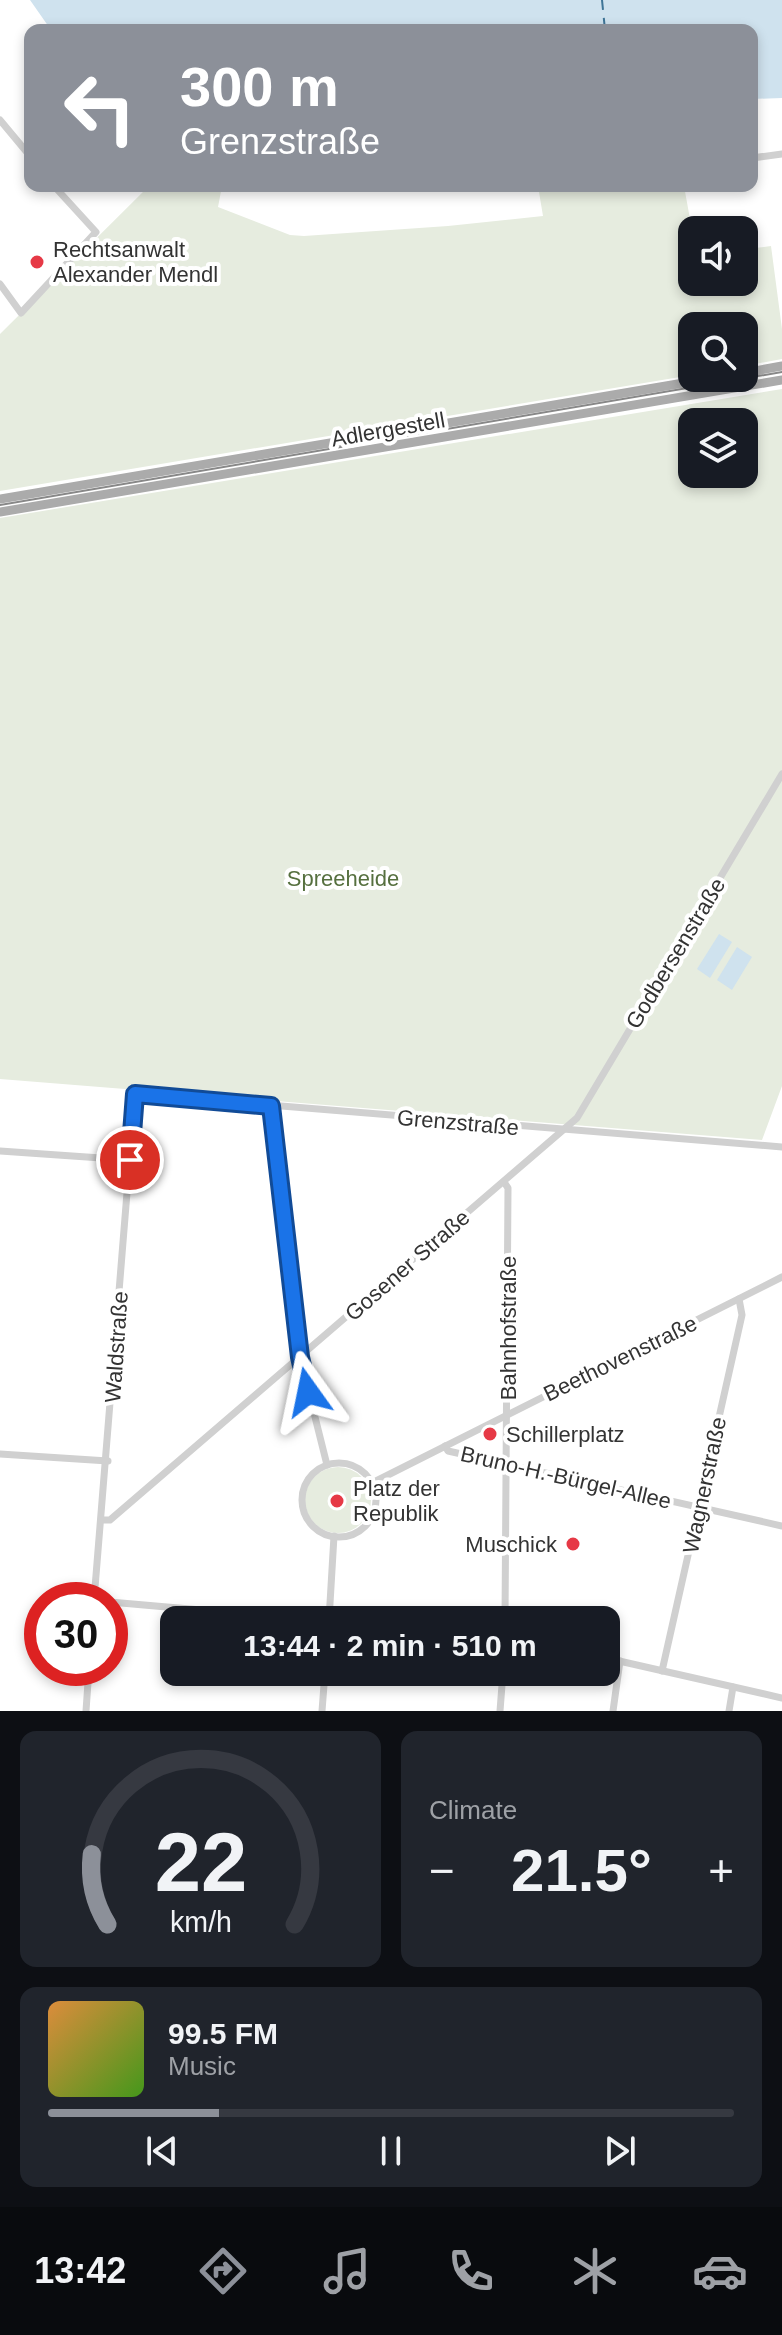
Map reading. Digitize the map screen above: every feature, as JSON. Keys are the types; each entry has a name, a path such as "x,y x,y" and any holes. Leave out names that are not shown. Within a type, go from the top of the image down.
{"main road":[{"path":"758,370 782,366"},
{"name":"Adlergestell","path":"0,512 782,380"},
{"name":"Adlergestell","path":"0,499 678,384"}],"street":[{"path":"0,120 24,149"},
{"path":"758,157 782,154"},
{"path":"0,284 21,313 96,232 59,192"},
{"name":"Godbersenstraße","path":"565,1129 583,1109 782,774"},
{"name":"Grenzstraße","path":"135,1094 782,1147"},
{"name":"Waldstraße","path":"96,1582 108,1461 135,1094"},
{"path":"271,1106 300,1357 327,1465"},
{"name":"Gosener Straße","path":"101,1520 110,1520 565,1129"},
{"path":"0,1151 130,1160"},
{"name":"Bahnhofstraße","path":"504,1182 508,1188 505,1606"},
{"name":"Beethovenstraße","path":"372,1483 782,1277"},
{"name":"Wagnerstraße","path":"662,1671 742,1315 739,1299"},
{"name":"Bruno-H.-Bürgel-Allee","path":"445,1446 448,1451 782,1526"},
{"path":"0,1454 108,1461"},
{"path":"327,1465 355,1466 372,1483 376,1500 368,1522 351,1535 334,1536 313,1526 302,1506 307,1482 327,1465"},
{"path":"330,1606 334,1536"},
{"path":"128,1604 160,1606"},
{"path":"620,1661 782,1698"},
{"path":"86,1711 88,1686"},
{"path":"322,1711 324,1686"},
{"path":"500,1711 502,1686"},
{"path":"613,1711 616,1686"},
{"path":"729,1711 733,1687"}],"green space":[{"path":"143,192 221,192 218,207 290,235 304,236 543,216 539,192 685,192 689,216 678,216 678,296 758,296 758,248 771,246 782,329 782,359 758,363 758,312 678,312 678,377 0,491 0,334"},
{"name":"Spreeheide","path":"782,389 782,1086 762,1140 0,1079 0,518"},
{"name":"Platz der Republik","path":"332,1467 344,1467 356,1472 366,1482 371,1500 369,1513 356,1528 344,1533 332,1533 320,1528 310,1518 305,1506 305,1494 310,1482 320,1472"}],"water":[{"path":"30,0 782,0 782,98 758,99 758,24 47,24"},
{"path":"719,934 732,942 710,978 697,969"},
{"path":"737,947 752,957 732,990 717,980"}],"ferry route":[{"path":"602,0 604,24"}],"tram line":[{"path":"0,505 782,372"}],"place":[{"name":"Rechtsanwalt Alexander Mendl","path":"37,262"},
{"name":"Schillerplatz","path":"490,1434"},
{"name":"Platz der Republik","path":"337,1501"},
{"name":"Muschick","path":"573,1544"}],"route":[{"path":"130,1160 135,1094 271,1106 300,1357 308,1392"}]}
